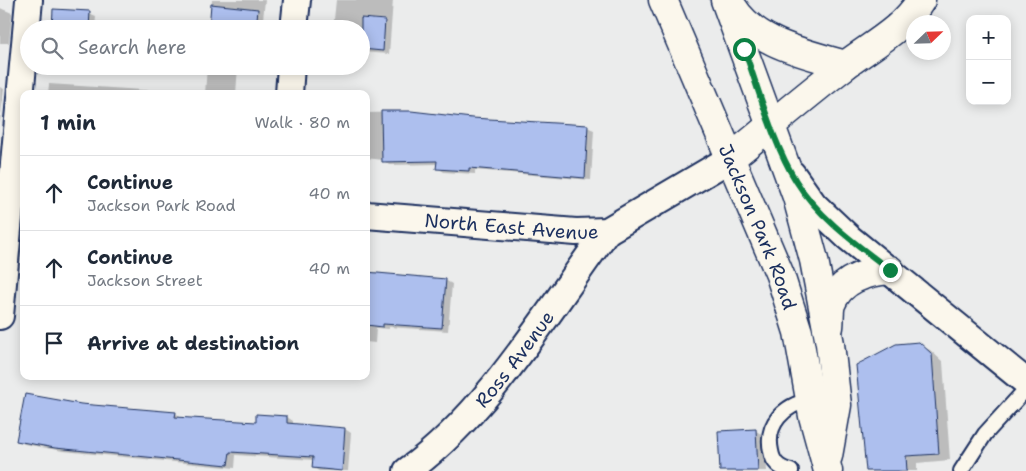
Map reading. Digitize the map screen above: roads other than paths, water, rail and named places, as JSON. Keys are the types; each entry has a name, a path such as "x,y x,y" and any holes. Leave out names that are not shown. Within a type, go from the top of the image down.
{"main road":[{"name":"Jackson Park Road","path":"663,0 772,256 793,313 810,400 827,467"},
{"name":"Jackson Park Road","path":"727,0 786,164 807,230 828,334 837,405 827,467"},
{"path":"727,0 748,26 769,38 790,48 845,65"},
{"name":"North East Avenue","path":"731,158 845,65 880,42 914,11 921,0"},
{"path":"828,334 831,304 845,284 858,276 890,270"}],"street":[{"path":"27,20 29,0"},
{"path":"295,20 297,0"},
{"path":"21,90 22,75"},
{"path":"289,90 290,75"},
{"path":"0,316 20,100"},
{"name":"North East Avenue","path":"370,215 576,232 607,230 731,158"},
{"path":"786,164 814,205 849,238 1026,382"},
{"name":"Ross Avenue","path":"407,471 425,458 466,418 495,385 607,230"}],"lane":[{"path":"961,471 985,434 1026,389"},
{"path":"791,471 782,469 772,460 769,441 771,426 783,411 799,402 810,400"}]}
